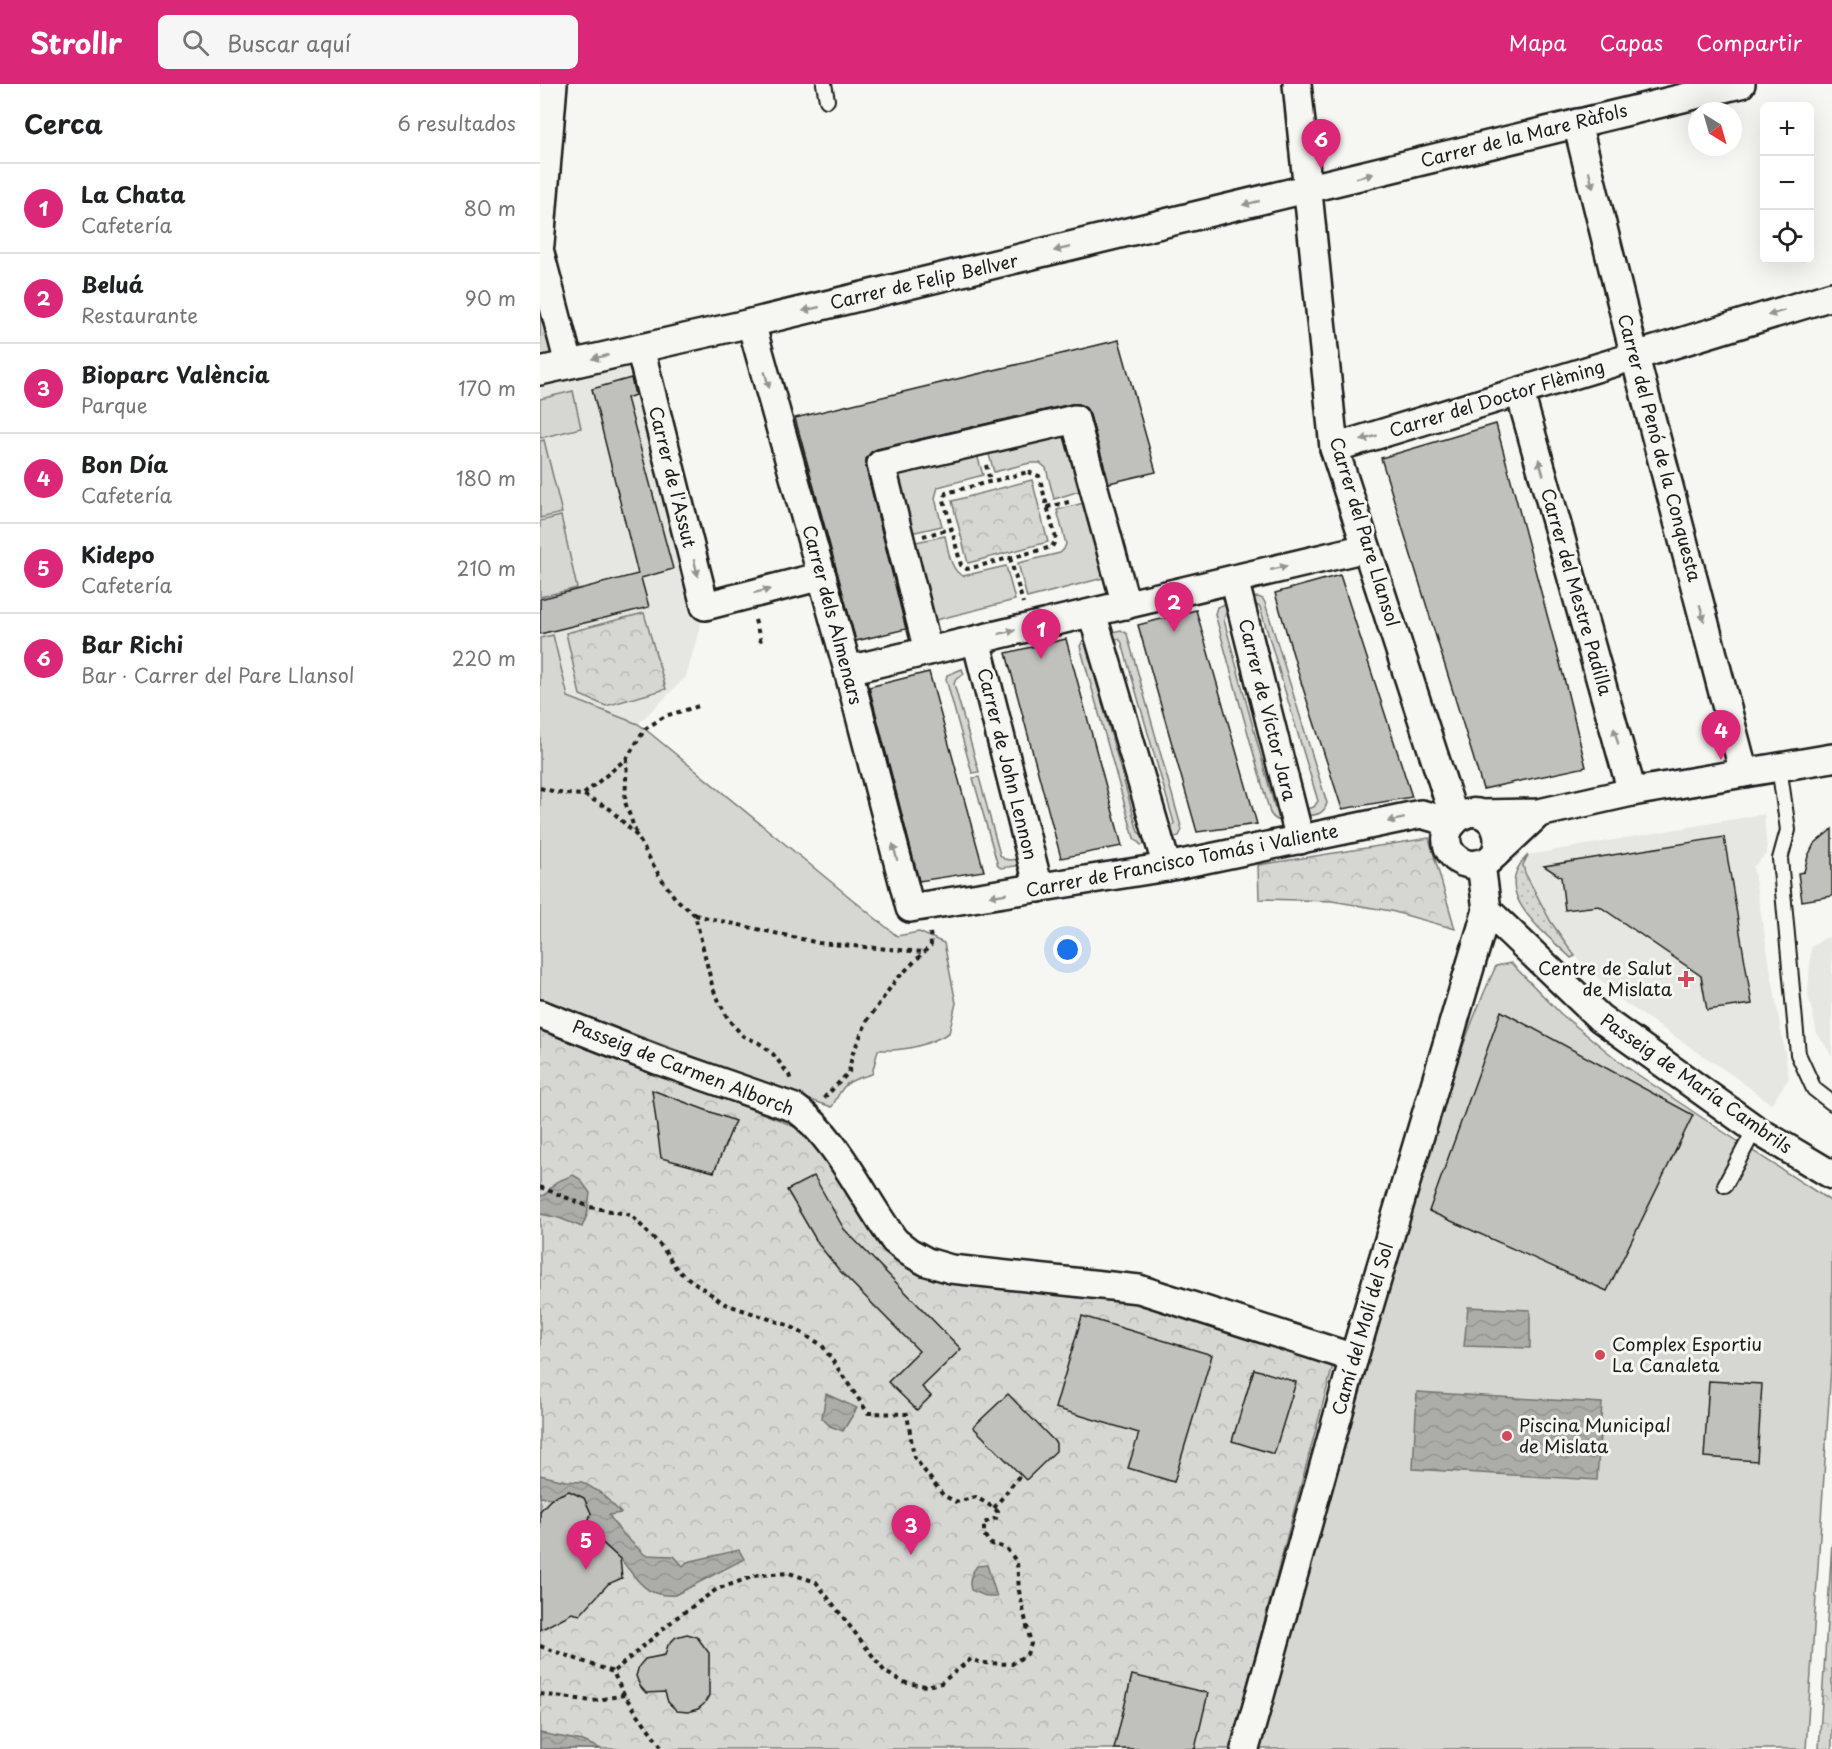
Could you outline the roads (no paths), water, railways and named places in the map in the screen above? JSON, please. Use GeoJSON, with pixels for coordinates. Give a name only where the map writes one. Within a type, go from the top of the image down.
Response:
{"type":"FeatureCollection","features":[{"type":"Feature","properties":{"kind":"street"},"geometry":{"type":"LineString","coordinates":[[540,244],[554,84]]}},
{"type":"Feature","properties":{"kind":"street","name":"Carrer del Pare Llansol"},"geometry":{"type":"LineString","coordinates":[[1297,84],[1334,448],[1447,794],[1465,818]]}},
{"type":"Feature","properties":{"kind":"street","name":"Carrer de la Mare Ràfols"},"geometry":{"type":"LineString","coordinates":[[1308,190],[1741,84]]}},
{"type":"Feature","properties":{"kind":"street","name":"Carrer del Penó de la Conquesta"},"geometry":{"type":"LineString","coordinates":[[1576,123],[1744,772]]}},
{"type":"Feature","properties":{"kind":"street","name":"Carrer de Felip Bellver"},"geometry":{"type":"LineString","coordinates":[[540,371],[1308,190]]}},
{"type":"Feature","properties":{"kind":"street"},"geometry":{"type":"LineString","coordinates":[[540,253],[545,290],[569,364]]}},
{"type":"Feature","properties":{"kind":"street","name":"Carrer del Doctor Flèming"},"geometry":{"type":"LineString","coordinates":[[1334,448],[1832,296]]}},
{"type":"Feature","properties":{"kind":"street","name":"Carrer dels Almenars"},"geometry":{"type":"LineString","coordinates":[[751,323],[848,670],[919,907]]}},
{"type":"Feature","properties":{"kind":"street","name":"Carrer de l'Assut"},"geometry":{"type":"LineString","coordinates":[[640,348],[705,606],[822,576]]}},
{"type":"Feature","properties":{"kind":"street","name":"Carrer del Mestre Padilla"},"geometry":{"type":"LineString","coordinates":[[1520,393],[1632,792]]}},
{"type":"Feature","properties":{"kind":"street"},"geometry":{"type":"LineString","coordinates":[[928,651],[880,464],[1075,419],[1126,605]]}},
{"type":"Feature","properties":{"kind":"street"},"geometry":{"type":"LineString","coordinates":[[848,670],[1366,548]]}},
{"type":"Feature","properties":{"kind":"street","name":"Carrer de Víctor Jara"},"geometry":{"type":"LineString","coordinates":[[1234,579],[1300,840]]}},
{"type":"Feature","properties":{"kind":"street"},"geometry":{"type":"LineString","coordinates":[[1092,612],[1167,867]]}},
{"type":"Feature","properties":{"kind":"street","name":"Carrer de John Lennon"},"geometry":{"type":"LineString","coordinates":[[976,640],[1039,888]]}},
{"type":"Feature","properties":{"kind":"street","name":"Carrer de Francisco Tomás i Valiente"},"geometry":{"type":"LineString","coordinates":[[919,907],[1167,867],[1421,814],[1465,818],[1539,813],[1632,792],[1832,758]]}},
{"type":"Feature","properties":{"kind":"street"},"geometry":{"type":"LineString","coordinates":[[1487,910],[1488,858],[1499,844],[1496,826],[1490,819],[1465,818],[1447,836],[1447,845],[1451,853],[1463,864],[1488,858],[1539,813]]}},
{"type":"Feature","properties":{"kind":"street","name":"Passeig de María Cambrils"},"geometry":{"type":"LineString","coordinates":[[1487,910],[1600,1018],[1755,1129],[1832,1175]]}},
{"type":"Feature","properties":{"kind":"street","name":"Camí del Molí del Sol"},"geometry":{"type":"LineString","coordinates":[[1245,1749],[1354,1358],[1487,910]]}},
{"type":"Feature","properties":{"kind":"street","name":"Passeig de Carmen Alborch"},"geometry":{"type":"LineString","coordinates":[[540,1014],[802,1113],[824,1133],[895,1241],[927,1262],[978,1273],[1139,1289],[1354,1358]]}},
{"type":"Feature","properties":{"kind":"lane"},"geometry":{"type":"LineString","coordinates":[[824,84],[827,100]]}},
{"type":"Feature","properties":{"kind":"lane"},"geometry":{"type":"LineString","coordinates":[[1779,766],[1788,830],[1780,860],[1798,1054],[1814,1089],[1832,1103]]}},
{"type":"Feature","properties":{"kind":"lane"},"geometry":{"type":"LineString","coordinates":[[1725,1185],[1755,1129]]}},
{"type":"Feature","properties":{"kind":"water"},"geometry":{"type":"Polygon","coordinates":[[[573,1175],[580,1179],[590,1193],[587,1215],[582,1227],[540,1214],[540,1196],[545,1195],[556,1182],[573,1175]]]}},
{"type":"Feature","properties":{"kind":"water"},"geometry":{"type":"Polygon","coordinates":[[[1468,1307],[1530,1310],[1530,1348],[1464,1346],[1468,1307]]]}},
{"type":"Feature","properties":{"kind":"water","name":"Piscina Municipal de Mislata"},"geometry":{"type":"Polygon","coordinates":[[[1417,1392],[1602,1403],[1597,1480],[1413,1469],[1417,1392]]]}},
{"type":"Feature","properties":{"kind":"water"},"geometry":{"type":"Polygon","coordinates":[[[826,1394],[857,1408],[843,1431],[830,1426],[822,1418],[826,1394]]]}},
{"type":"Feature","properties":{"kind":"water"},"geometry":{"type":"Polygon","coordinates":[[[540,1475],[565,1481],[582,1482],[601,1493],[621,1513],[609,1515],[620,1531],[645,1555],[674,1556],[683,1566],[687,1562],[739,1550],[744,1559],[675,1595],[655,1593],[641,1584],[618,1557],[586,1528],[591,1513],[584,1498],[569,1491],[552,1498],[540,1497],[540,1475]]]}},
{"type":"Feature","properties":{"kind":"water"},"geometry":{"type":"Polygon","coordinates":[[[987,1565],[997,1597],[988,1597],[971,1590],[970,1580],[973,1571],[977,1566],[987,1565]]]}},
{"type":"Feature","properties":{"kind":"water"},"geometry":{"type":"Polygon","coordinates":[[[540,1733],[583,1741],[601,1749],[540,1749],[540,1733]]]}},
{"type":"Feature","properties":{"kind":"place","name":"Bar Richi"},"geometry":{"type":"Point","coordinates":[1321,169]}},
{"type":"Feature","properties":{"kind":"place","name":"Beluá"},"geometry":{"type":"Point","coordinates":[1174,632]}},
{"type":"Feature","properties":{"kind":"place","name":"La Chata"},"geometry":{"type":"Point","coordinates":[1041,659]}},
{"type":"Feature","properties":{"kind":"place","name":"Bon Día"},"geometry":{"type":"Point","coordinates":[1721,760]}},
{"type":"Feature","properties":{"kind":"place","name":"Centre de Salut de Mislata"},"geometry":{"type":"Point","coordinates":[1686,979]}},
{"type":"Feature","properties":{"kind":"place","name":"Complex Esportiu La Canaleta"},"geometry":{"type":"Point","coordinates":[1600,1355]}},
{"type":"Feature","properties":{"kind":"place","name":"Piscina Municipal de Mislata"},"geometry":{"type":"Point","coordinates":[1507,1436]}},
{"type":"Feature","properties":{"kind":"place","name":"Bioparc València"},"geometry":{"type":"Point","coordinates":[911,1555]}},
{"type":"Feature","properties":{"kind":"place","name":"Kidepo"},"geometry":{"type":"Point","coordinates":[586,1570]}}]}
